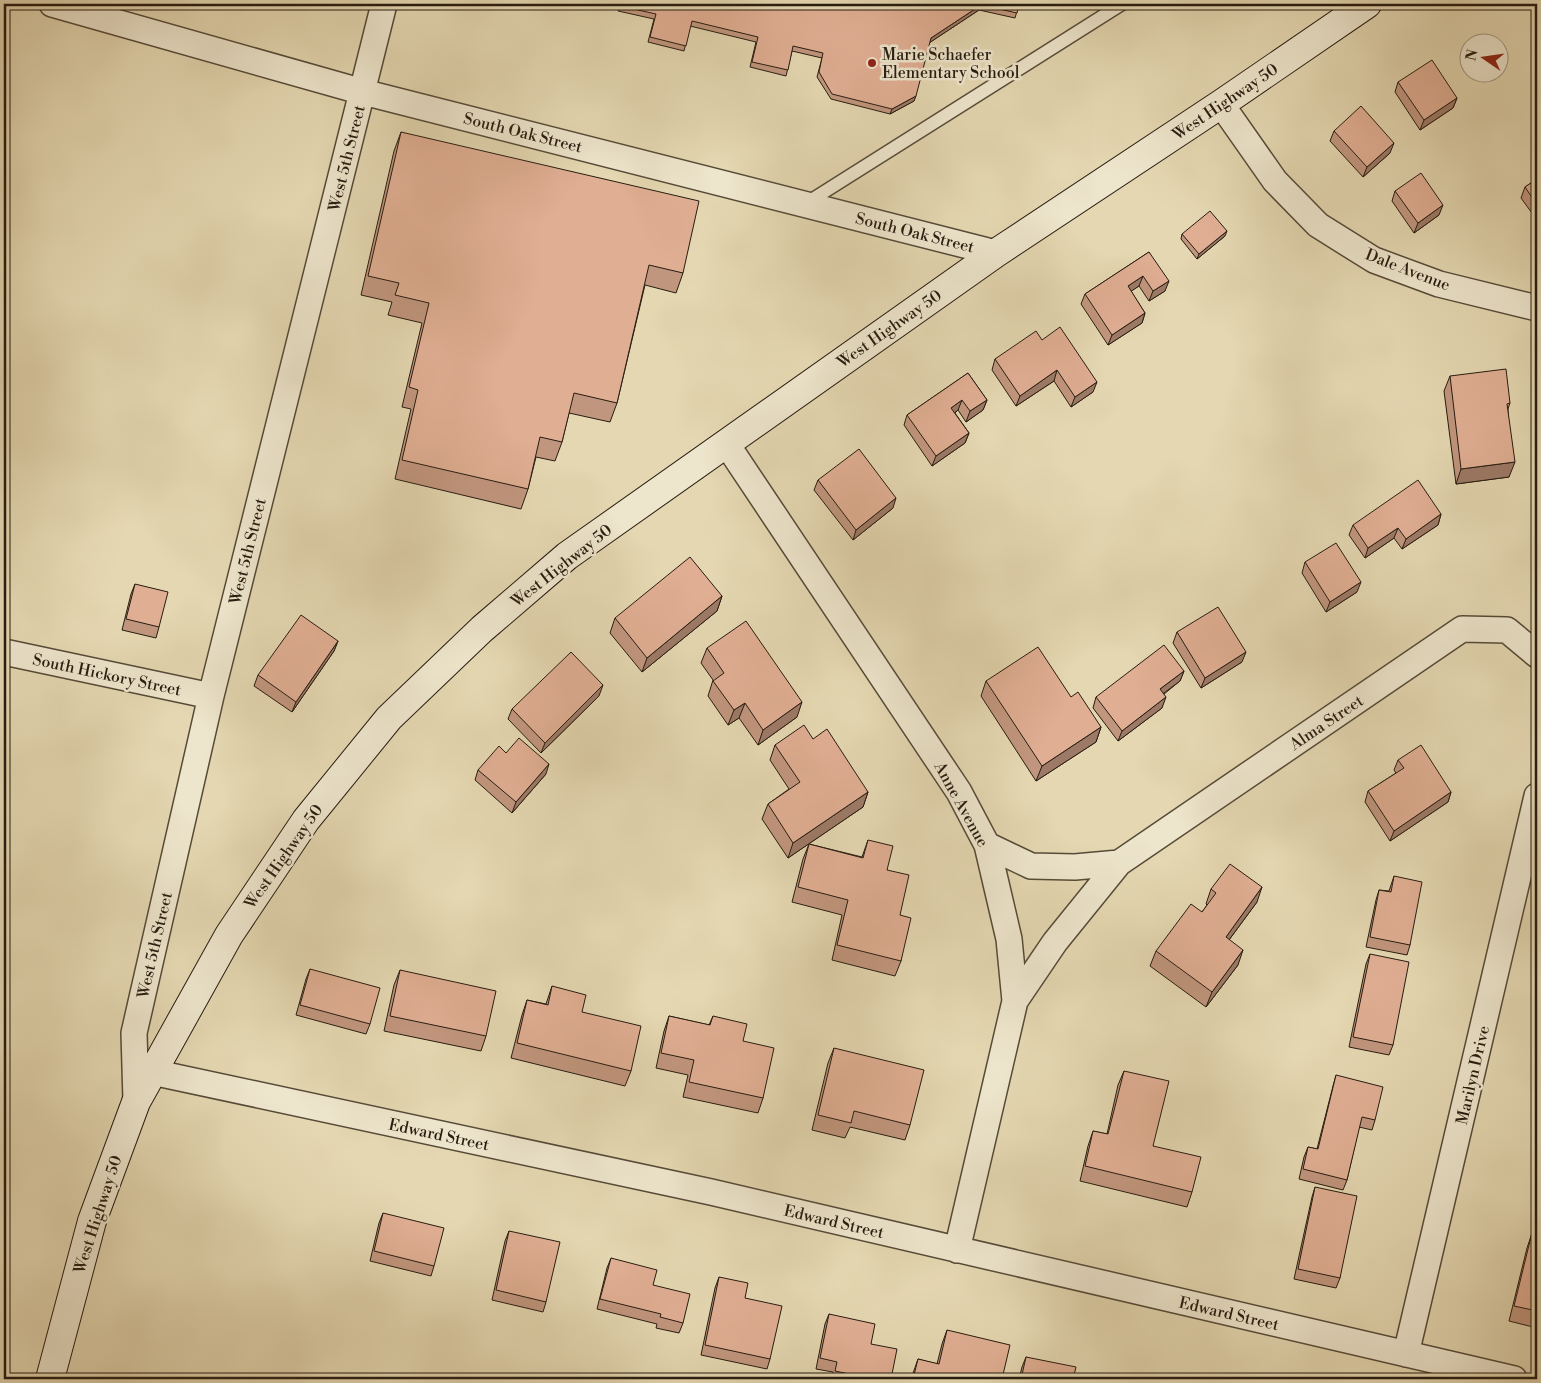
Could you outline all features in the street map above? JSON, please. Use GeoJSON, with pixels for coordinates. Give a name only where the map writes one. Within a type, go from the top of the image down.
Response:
{"type":"FeatureCollection","features":[{"type":"Feature","properties":{"kind":"main road","name":"West Highway 50"},"geometry":{"type":"LineString","coordinates":[[50,1379],[92,1220],[136,1102],[229,935],[306,820],[389,718],[482,629],[567,556],[996,253],[1221,104],[1367,4]]}},
{"type":"Feature","properties":{"kind":"street","name":"South Oak Street"},"geometry":{"type":"LineString","coordinates":[[52,4],[363,92],[996,253]]}},
{"type":"Feature","properties":{"kind":"street","name":"West 5th Street"},"geometry":{"type":"LineString","coordinates":[[136,1102],[134,1033],[211,696],[384,4]]}},
{"type":"Feature","properties":{"kind":"street","name":"Dale Avenue"},"geometry":{"type":"LineString","coordinates":[[1221,104],[1275,182],[1318,225],[1374,260],[1439,284],[1537,308]]}},
{"type":"Feature","properties":{"kind":"street","name":"Anne Avenue"},"geometry":{"type":"LineString","coordinates":[[726,443],[959,792],[987,845],[1009,938],[1015,1000],[957,1250]]}},
{"type":"Feature","properties":{"kind":"street","name":"Alma Street"},"geometry":{"type":"LineString","coordinates":[[1015,1000],[1055,942],[1119,863],[1462,630],[1507,630],[1537,655]]}},
{"type":"Feature","properties":{"kind":"street","name":"South Hickory Street"},"geometry":{"type":"LineString","coordinates":[[4,652],[211,696]]}},
{"type":"Feature","properties":{"kind":"street","name":"Marilyn Drive"},"geometry":{"type":"LineString","coordinates":[[1406,1354],[1537,796]]}},
{"type":"Feature","properties":{"kind":"street","name":"Alma Street"},"geometry":{"type":"LineString","coordinates":[[987,845],[1031,866],[1075,867],[1119,863]]}},
{"type":"Feature","properties":{"kind":"street","name":"Edward Street"},"geometry":{"type":"LineString","coordinates":[[152,1072],[711,1192],[1514,1379]]}},
{"type":"Feature","properties":{"kind":"lane"},"geometry":{"type":"LineString","coordinates":[[805,204],[1122,4]]}},
{"type":"Feature","properties":{"kind":"building","name":"Marie Schaefer Elementary School"},"geometry":{"type":"Polygon","coordinates":[[[621,4],[1019,4],[1017,13],[981,5],[931,38],[916,96],[892,109],[832,94],[819,72],[823,53],[793,46],[788,70],[752,62],[758,37],[692,21],[686,46],[650,37],[656,14],[620,6],[621,4]]]}},
{"type":"Feature","properties":{"kind":"building"},"geometry":{"type":"Polygon","coordinates":[[[1432,60],[1457,98],[1424,120],[1398,82],[1432,60]]]}},
{"type":"Feature","properties":{"kind":"building"},"geometry":{"type":"Polygon","coordinates":[[[1361,106],[1394,143],[1367,167],[1334,131],[1361,106]]]}},
{"type":"Feature","properties":{"kind":"building"},"geometry":{"type":"Polygon","coordinates":[[[401,132],[699,201],[683,273],[649,265],[617,403],[574,393],[562,442],[540,437],[528,489],[402,460],[418,390],[409,387],[429,303],[395,295],[399,283],[368,276],[401,132]]]}},
{"type":"Feature","properties":{"kind":"building"},"geometry":{"type":"Polygon","coordinates":[[[1421,173],[1443,205],[1418,223],[1395,191],[1421,173]]]}},
{"type":"Feature","properties":{"kind":"building"},"geometry":{"type":"Polygon","coordinates":[[[1537,179],[1537,205],[1525,187],[1537,179]]]}},
{"type":"Feature","properties":{"kind":"building"},"geometry":{"type":"Polygon","coordinates":[[[1210,211],[1227,231],[1199,254],[1182,234],[1210,211]]]}},
{"type":"Feature","properties":{"kind":"building"},"geometry":{"type":"Polygon","coordinates":[[[1149,252],[1169,281],[1153,291],[1143,276],[1128,286],[1145,313],[1112,335],[1085,294],[1149,252]]]}},
{"type":"Feature","properties":{"kind":"building"},"geometry":{"type":"Polygon","coordinates":[[[1060,327],[1097,382],[1075,397],[1057,370],[1020,396],[995,359],[1036,331],[1042,340],[1060,327]]]}},
{"type":"Feature","properties":{"kind":"building"},"geometry":{"type":"Polygon","coordinates":[[[1506,369],[1510,403],[1507,404],[1515,462],[1461,469],[1450,376],[1506,369]]]}},
{"type":"Feature","properties":{"kind":"building"},"geometry":{"type":"Polygon","coordinates":[[[968,373],[987,400],[970,411],[962,400],[951,408],[969,433],[936,456],[907,415],[968,373]]]}},
{"type":"Feature","properties":{"kind":"building"},"geometry":{"type":"Polygon","coordinates":[[[859,449],[896,498],[856,530],[818,480],[859,449]]]}},
{"type":"Feature","properties":{"kind":"building"},"geometry":{"type":"Polygon","coordinates":[[[1418,480],[1441,514],[1406,539],[1398,528],[1368,548],[1353,525],[1418,480]]]}},
{"type":"Feature","properties":{"kind":"building"},"geometry":{"type":"Polygon","coordinates":[[[1336,543],[1361,582],[1330,602],[1305,562],[1336,543]]]}},
{"type":"Feature","properties":{"kind":"building"},"geometry":{"type":"Polygon","coordinates":[[[690,557],[722,596],[647,658],[615,618],[690,557]]]}},
{"type":"Feature","properties":{"kind":"building"},"geometry":{"type":"Polygon","coordinates":[[[135,584],[168,592],[159,627],[126,619],[135,584]]]}},
{"type":"Feature","properties":{"kind":"building"},"geometry":{"type":"Polygon","coordinates":[[[1218,607],[1246,652],[1205,678],[1177,632],[1218,607]]]}},
{"type":"Feature","properties":{"kind":"building"},"geometry":{"type":"Polygon","coordinates":[[[301,615],[338,641],[296,702],[258,675],[301,615]]]}},
{"type":"Feature","properties":{"kind":"building"},"geometry":{"type":"Polygon","coordinates":[[[746,621],[802,702],[763,730],[745,703],[734,710],[713,681],[724,673],[707,648],[746,621]]]}},
{"type":"Feature","properties":{"kind":"building"},"geometry":{"type":"Polygon","coordinates":[[[1164,645],[1184,671],[1160,689],[1166,697],[1122,731],[1096,697],[1164,645]]]}},
{"type":"Feature","properties":{"kind":"building"},"geometry":{"type":"Polygon","coordinates":[[[1038,647],[1071,697],[1078,692],[1101,727],[1042,766],[986,681],[1038,647]]]}},
{"type":"Feature","properties":{"kind":"building"},"geometry":{"type":"Polygon","coordinates":[[[571,652],[603,685],[545,743],[512,709],[571,652]]]}},
{"type":"Feature","properties":{"kind":"building"},"geometry":{"type":"Polygon","coordinates":[[[804,725],[813,739],[827,729],[868,792],[793,843],[768,804],[800,782],[775,745],[804,725]]]}},
{"type":"Feature","properties":{"kind":"building"},"geometry":{"type":"Polygon","coordinates":[[[519,738],[549,764],[516,802],[478,770],[499,746],[506,753],[519,738]]]}},
{"type":"Feature","properties":{"kind":"building"},"geometry":{"type":"Polygon","coordinates":[[[1421,745],[1451,792],[1394,831],[1368,791],[1404,768],[1398,760],[1421,745]]]}},
{"type":"Feature","properties":{"kind":"building"},"geometry":{"type":"Polygon","coordinates":[[[868,840],[893,846],[887,870],[909,875],[900,915],[911,918],[901,961],[837,945],[848,900],[798,887],[809,844],[863,858],[868,840]]]}},
{"type":"Feature","properties":{"kind":"building"},"geometry":{"type":"Polygon","coordinates":[[[1230,864],[1262,887],[1226,937],[1243,950],[1212,992],[1156,951],[1191,904],[1202,912],[1216,893],[1211,889],[1230,864]]]}},
{"type":"Feature","properties":{"kind":"building"},"geometry":{"type":"Polygon","coordinates":[[[1394,876],[1422,882],[1410,945],[1370,937],[1379,890],[1391,892],[1394,876]]]}},
{"type":"Feature","properties":{"kind":"building"},"geometry":{"type":"Polygon","coordinates":[[[1370,954],[1409,962],[1393,1045],[1353,1037],[1370,954]]]}},
{"type":"Feature","properties":{"kind":"building"},"geometry":{"type":"Polygon","coordinates":[[[310,969],[380,988],[370,1024],[300,1005],[310,969]]]}},
{"type":"Feature","properties":{"kind":"building"},"geometry":{"type":"Polygon","coordinates":[[[400,970],[496,991],[486,1036],[390,1016],[400,970]]]}},
{"type":"Feature","properties":{"kind":"building"},"geometry":{"type":"Polygon","coordinates":[[[552,986],[586,995],[582,1012],[641,1026],[631,1071],[517,1043],[527,1000],[548,1005],[552,986]]]}},
{"type":"Feature","properties":{"kind":"building"},"geometry":{"type":"Polygon","coordinates":[[[669,1016],[710,1025],[713,1016],[747,1024],[743,1041],[774,1048],[763,1098],[689,1082],[694,1060],[661,1053],[669,1016]]]}},
{"type":"Feature","properties":{"kind":"building"},"geometry":{"type":"Polygon","coordinates":[[[834,1048],[924,1070],[910,1125],[854,1111],[851,1123],[818,1115],[834,1048]]]}},
{"type":"Feature","properties":{"kind":"building"},"geometry":{"type":"Polygon","coordinates":[[[1124,1071],[1169,1081],[1153,1146],[1201,1157],[1192,1192],[1085,1166],[1093,1131],[1108,1134],[1124,1071]]]}},
{"type":"Feature","properties":{"kind":"building"},"geometry":{"type":"Polygon","coordinates":[[[1336,1075],[1383,1087],[1375,1120],[1362,1117],[1347,1180],[1303,1169],[1308,1147],[1318,1149],[1336,1075]]]}},
{"type":"Feature","properties":{"kind":"building"},"geometry":{"type":"Polygon","coordinates":[[[1315,1187],[1357,1196],[1340,1278],[1298,1269],[1315,1187]]]}},
{"type":"Feature","properties":{"kind":"building"},"geometry":{"type":"Polygon","coordinates":[[[383,1213],[444,1228],[434,1266],[374,1251],[383,1213]]]}},
{"type":"Feature","properties":{"kind":"building"},"geometry":{"type":"Polygon","coordinates":[[[509,1231],[560,1242],[546,1302],[496,1290],[509,1231]]]}},
{"type":"Feature","properties":{"kind":"building"},"geometry":{"type":"Polygon","coordinates":[[[1532,1233],[1537,1234],[1537,1311],[1514,1306],[1532,1233]]]}},
{"type":"Feature","properties":{"kind":"building"},"geometry":{"type":"Polygon","coordinates":[[[611,1258],[657,1270],[653,1285],[690,1294],[683,1323],[660,1317],[661,1314],[600,1299],[611,1258]]]}},
{"type":"Feature","properties":{"kind":"building"},"geometry":{"type":"Polygon","coordinates":[[[719,1277],[748,1283],[745,1298],[782,1306],[770,1359],[705,1345],[719,1277]]]}},
{"type":"Feature","properties":{"kind":"building"},"geometry":{"type":"Polygon","coordinates":[[[829,1314],[875,1324],[871,1344],[897,1349],[891,1379],[873,1379],[835,1371],[837,1362],[820,1358],[829,1314]]]}},
{"type":"Feature","properties":{"kind":"building"},"geometry":{"type":"Polygon","coordinates":[[[947,1330],[1010,1345],[1002,1379],[913,1379],[918,1359],[939,1364],[947,1330]]]}},
{"type":"Feature","properties":{"kind":"building"},"geometry":{"type":"Polygon","coordinates":[[[1026,1357],[1076,1367],[1073,1379],[1021,1379],[1026,1357]]]}},
{"type":"Feature","properties":{"kind":"place","name":"Marie Schaefer Elementary School"},"geometry":{"type":"Point","coordinates":[872,63]}}]}
